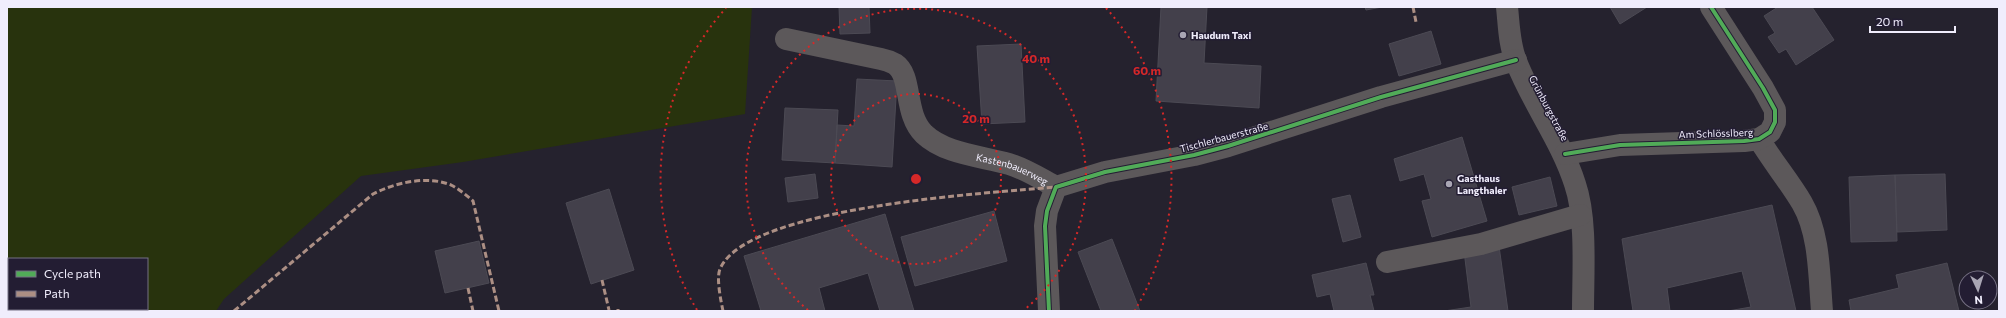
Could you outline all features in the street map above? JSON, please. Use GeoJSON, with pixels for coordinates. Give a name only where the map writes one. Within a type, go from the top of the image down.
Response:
{"type":"FeatureCollection","features":[{"type":"Feature","properties":{"kind":"street","name":"Grünburgstraße"},"geometry":{"type":"LineString","coordinates":[[1507,7],[1510,40],[1516,60],[1533,97],[1564,154],[1576,185],[1580,215],[1583,311]]}},
{"type":"Feature","properties":{"kind":"street","name":"Am Schlösslberg"},"geometry":{"type":"LineString","coordinates":[[1564,154],[1620,145],[1744,141],[1759,139],[1770,132],[1775,122],[1775,110],[1763,88],[1711,7]]}},
{"type":"Feature","properties":{"kind":"street","name":"Kastenbauerweg"},"geometry":{"type":"LineString","coordinates":[[786,39],[881,59],[896,65],[905,79],[909,107],[914,123],[936,144],[966,154],[1010,165],[1028,172],[1056,187]]}},
{"type":"Feature","properties":{"kind":"street","name":"Tischlerbauerstraße"},"geometry":{"type":"LineString","coordinates":[[1056,187],[1105,172],[1194,155],[1228,146],[1380,97],[1516,60]]}},
{"type":"Feature","properties":{"kind":"street"},"geometry":{"type":"LineString","coordinates":[[1759,139],[1802,204],[1810,224],[1817,250],[1822,311]]}},
{"type":"Feature","properties":{"kind":"street"},"geometry":{"type":"LineString","coordinates":[[1049,311],[1045,226],[1047,212],[1056,187]]}},
{"type":"Feature","properties":{"kind":"street"},"geometry":{"type":"LineString","coordinates":[[1387,262],[1481,244],[1580,215]]}},
{"type":"Feature","properties":{"kind":"green space"},"geometry":{"type":"Polygon","coordinates":[[[7,7],[752,7],[745,114],[463,162],[361,176],[224,299],[216,311],[49,311],[48,310],[148,310],[148,258],[8,258],[8,261],[7,7]]]}},
{"type":"Feature","properties":{"kind":"building"},"geometry":{"type":"Polygon","coordinates":[[[839,7],[869,7],[870,33],[840,34],[839,7]]]}},
{"type":"Feature","properties":{"kind":"building","name":"Haudum Taxi"},"geometry":{"type":"Polygon","coordinates":[[[1161,7],[1207,7],[1204,63],[1261,66],[1259,108],[1156,101],[1161,7]]]}},
{"type":"Feature","properties":{"kind":"building"},"geometry":{"type":"Polygon","coordinates":[[[1365,7],[1382,7],[1366,10],[1365,7]]]}},
{"type":"Feature","properties":{"kind":"building"},"geometry":{"type":"Polygon","coordinates":[[[1610,7],[1647,7],[1620,24],[1610,7]]]}},
{"type":"Feature","properties":{"kind":"building"},"geometry":{"type":"Polygon","coordinates":[[[1778,7],[1812,7],[1834,40],[1796,65],[1786,49],[1779,53],[1768,37],[1775,33],[1764,16],[1778,7]]]}},
{"type":"Feature","properties":{"kind":"building"},"geometry":{"type":"Polygon","coordinates":[[[1431,31],[1441,64],[1399,76],[1389,44],[1431,31]]]}},
{"type":"Feature","properties":{"kind":"building"},"geometry":{"type":"Polygon","coordinates":[[[1021,44],[1025,122],[982,124],[977,46],[1021,44]]]}},
{"type":"Feature","properties":{"kind":"building"},"geometry":{"type":"Polygon","coordinates":[[[857,79],[897,81],[892,167],[835,163],[837,125],[854,126],[857,79]]]}},
{"type":"Feature","properties":{"kind":"building"},"geometry":{"type":"Polygon","coordinates":[[[785,108],[838,110],[835,163],[782,160],[785,108]]]}},
{"type":"Feature","properties":{"kind":"building"},"geometry":{"type":"Polygon","coordinates":[[[1462,137],[1487,221],[1432,237],[1422,201],[1431,199],[1424,174],[1400,181],[1394,159],[1462,137]]]}},
{"type":"Feature","properties":{"kind":"building"},"geometry":{"type":"Polygon","coordinates":[[[815,174],[818,198],[788,202],[785,178],[815,174]]]}},
{"type":"Feature","properties":{"kind":"building"},"geometry":{"type":"Polygon","coordinates":[[[1945,174],[1947,230],[1897,232],[1895,175],[1945,174]]]}},
{"type":"Feature","properties":{"kind":"building"},"geometry":{"type":"Polygon","coordinates":[[[1895,175],[1897,241],[1851,242],[1849,177],[1895,175]]]}},
{"type":"Feature","properties":{"kind":"building"},"geometry":{"type":"Polygon","coordinates":[[[1550,177],[1557,206],[1519,215],[1512,187],[1550,177]]]}},
{"type":"Feature","properties":{"kind":"building"},"geometry":{"type":"Polygon","coordinates":[[[609,189],[634,270],[591,284],[566,203],[609,189]]]}},
{"type":"Feature","properties":{"kind":"building"},"geometry":{"type":"Polygon","coordinates":[[[1350,195],[1361,237],[1343,242],[1332,199],[1350,195]]]}},
{"type":"Feature","properties":{"kind":"building"},"geometry":{"type":"Polygon","coordinates":[[[1772,205],[1796,311],[1728,311],[1751,307],[1742,271],[1667,288],[1670,311],[1633,311],[1622,239],[1772,205]]]}},
{"type":"Feature","properties":{"kind":"building"},"geometry":{"type":"Polygon","coordinates":[[[994,211],[1007,261],[915,286],[901,237],[994,211]]]}},
{"type":"Feature","properties":{"kind":"building"},"geometry":{"type":"Polygon","coordinates":[[[885,214],[914,311],[880,311],[868,273],[819,288],[825,311],[761,311],[744,256],[885,214]]]}},
{"type":"Feature","properties":{"kind":"building"},"geometry":{"type":"Polygon","coordinates":[[[1112,239],[1140,311],[1101,311],[1078,252],[1112,239]]]}},
{"type":"Feature","properties":{"kind":"building"},"geometry":{"type":"Polygon","coordinates":[[[479,241],[489,283],[445,293],[435,251],[479,241]]]}},
{"type":"Feature","properties":{"kind":"building"},"geometry":{"type":"Polygon","coordinates":[[[1499,246],[1508,311],[1444,311],[1471,307],[1464,251],[1499,246]]]}},
{"type":"Feature","properties":{"kind":"building"},"geometry":{"type":"Polygon","coordinates":[[[1366,263],[1374,295],[1370,295],[1374,311],[1334,311],[1330,294],[1317,297],[1312,275],[1366,263]]]}},
{"type":"Feature","properties":{"kind":"building"},"geometry":{"type":"Polygon","coordinates":[[[1947,263],[1959,311],[1851,311],[1849,300],[1899,288],[1896,275],[1947,263]]]}},
{"type":"Feature","properties":{"kind":"marked path"},"geometry":{"type":"LineString","coordinates":[[1413,7],[1416,22]]}},
{"type":"Feature","properties":{"kind":"marked path"},"geometry":{"type":"LineString","coordinates":[[234,311],[373,194],[401,184],[421,181],[442,182],[451,185],[460,190],[473,201],[499,311]]}},
{"type":"Feature","properties":{"kind":"marked path"},"geometry":{"type":"LineString","coordinates":[[723,311],[719,284],[720,269],[740,248],[775,230],[821,217],[874,207],[980,193],[1056,187]]}},
{"type":"Feature","properties":{"kind":"marked path"},"geometry":{"type":"LineString","coordinates":[[602,280],[609,310]]}},
{"type":"Feature","properties":{"kind":"marked path"},"geometry":{"type":"LineString","coordinates":[[468,288],[473,311]]}},
{"type":"Feature","properties":{"kind":"cycle path"},"geometry":{"type":"LineString","coordinates":[[1565,154],[1620,145],[1744,141],[1759,139],[1770,132],[1775,122],[1775,110],[1763,88],[1711,7]]}},
{"type":"Feature","properties":{"kind":"cycle path"},"geometry":{"type":"LineString","coordinates":[[1049,311],[1045,226],[1047,211],[1056,187],[1105,172],[1194,155],[1228,146],[1381,97],[1516,60]]}},
{"type":"Feature","properties":{"kind":"place","name":"Haudum Taxi"},"geometry":{"type":"Point","coordinates":[1183,35]}},
{"type":"Feature","properties":{"kind":"place","name":"Gasthaus Langthaler"},"geometry":{"type":"Point","coordinates":[1449,184]}}]}
